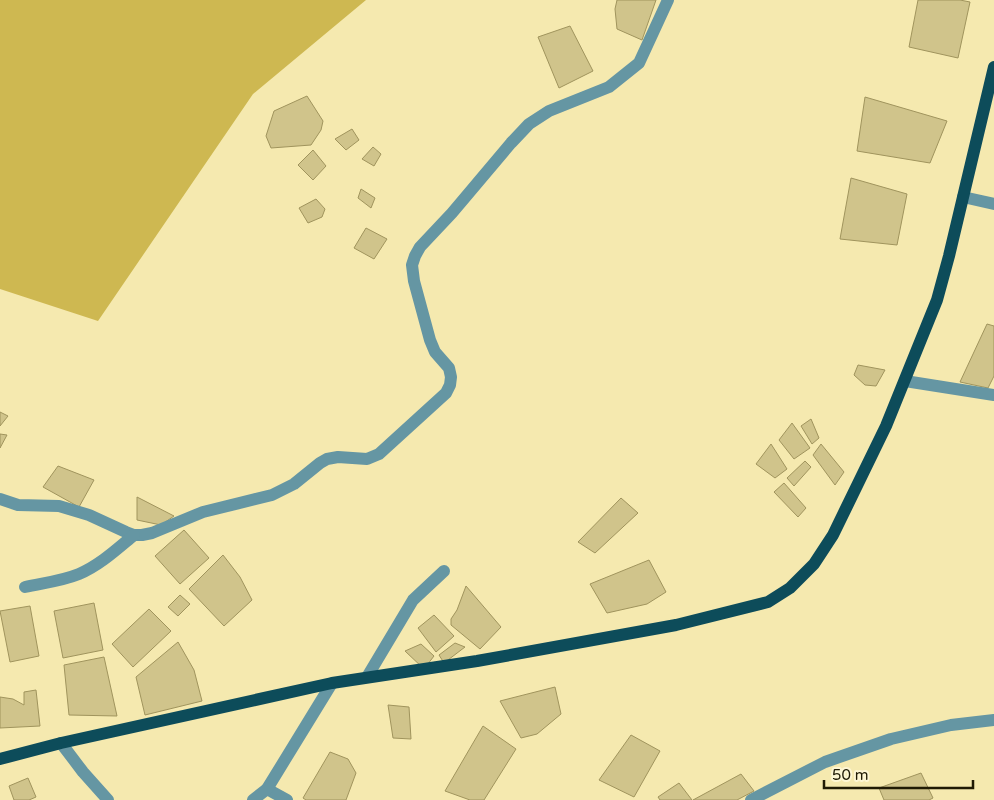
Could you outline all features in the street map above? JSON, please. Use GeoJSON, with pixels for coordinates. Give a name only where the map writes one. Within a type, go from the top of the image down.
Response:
{"type":"FeatureCollection","features":[{"type":"Feature","properties":{"kind":"main road"},"geometry":{"type":"LineString","coordinates":[[0,759],[62,743],[332,683],[477,662],[676,625],[768,602],[790,588],[814,564],[833,535],[886,426],[906,380],[937,300],[994,67]]}},
{"type":"Feature","properties":{"kind":"street"},"geometry":{"type":"LineString","coordinates":[[0,499],[18,505],[59,506],[89,515],[134,535],[152,533],[203,512],[272,495],[294,484],[327,459],[338,457],[360,459],[379,454],[446,393],[450,385],[449,368],[435,352],[430,340],[414,281],[412,264],[420,247],[462,203],[529,124],[549,112],[609,87],[639,62],[668,0]]}},
{"type":"Feature","properties":{"kind":"street"},"geometry":{"type":"LineString","coordinates":[[963,197],[994,204]]}},
{"type":"Feature","properties":{"kind":"street"},"geometry":{"type":"LineString","coordinates":[[906,380],[994,395]]}},
{"type":"Feature","properties":{"kind":"street"},"geometry":{"type":"LineString","coordinates":[[25,587],[79,574],[101,561],[134,535]]}},
{"type":"Feature","properties":{"kind":"street"},"geometry":{"type":"LineString","coordinates":[[367,677],[413,600],[444,571]]}},
{"type":"Feature","properties":{"kind":"street"},"geometry":{"type":"LineString","coordinates":[[253,800],[267,789],[332,683]]}},
{"type":"Feature","properties":{"kind":"street"},"geometry":{"type":"LineString","coordinates":[[751,800],[825,762],[891,739],[951,725],[994,720]]}},
{"type":"Feature","properties":{"kind":"street"},"geometry":{"type":"LineString","coordinates":[[62,743],[83,772],[108,800]]}},
{"type":"Feature","properties":{"kind":"street"},"geometry":{"type":"LineString","coordinates":[[267,789],[287,800]]}},
{"type":"Feature","properties":{"kind":"shaded area"},"geometry":{"type":"Polygon","coordinates":[[[0,0],[366,0],[253,94],[98,321],[0,289],[0,0]]]}},
{"type":"Feature","properties":{"kind":"building"},"geometry":{"type":"Polygon","coordinates":[[[617,0],[656,0],[642,40],[617,29],[615,9],[617,0]]]}},
{"type":"Feature","properties":{"kind":"building"},"geometry":{"type":"Polygon","coordinates":[[[918,0],[960,0],[970,2],[958,58],[909,47],[918,0]]]}},
{"type":"Feature","properties":{"kind":"building"},"geometry":{"type":"Polygon","coordinates":[[[570,26],[593,71],[559,88],[538,37],[570,26]]]}},
{"type":"Feature","properties":{"kind":"building"},"geometry":{"type":"Polygon","coordinates":[[[307,96],[323,121],[321,130],[311,145],[271,148],[266,136],[274,111],[307,96]]]}},
{"type":"Feature","properties":{"kind":"building"},"geometry":{"type":"Polygon","coordinates":[[[865,97],[947,121],[930,163],[857,151],[865,97]]]}},
{"type":"Feature","properties":{"kind":"building"},"geometry":{"type":"Polygon","coordinates":[[[352,129],[359,140],[346,150],[335,139],[352,129]]]}},
{"type":"Feature","properties":{"kind":"building"},"geometry":{"type":"Polygon","coordinates":[[[373,147],[381,154],[374,166],[362,159],[373,147]]]}},
{"type":"Feature","properties":{"kind":"building"},"geometry":{"type":"Polygon","coordinates":[[[313,150],[326,166],[313,180],[298,165],[313,150]]]}},
{"type":"Feature","properties":{"kind":"building"},"geometry":{"type":"Polygon","coordinates":[[[851,178],[907,194],[897,245],[840,239],[851,178]]]}},
{"type":"Feature","properties":{"kind":"building"},"geometry":{"type":"Polygon","coordinates":[[[361,189],[375,198],[371,208],[358,198],[361,189]]]}},
{"type":"Feature","properties":{"kind":"building"},"geometry":{"type":"Polygon","coordinates":[[[316,199],[325,209],[322,217],[308,223],[299,208],[316,199]]]}},
{"type":"Feature","properties":{"kind":"building"},"geometry":{"type":"Polygon","coordinates":[[[366,228],[387,239],[374,259],[354,248],[366,228]]]}},
{"type":"Feature","properties":{"kind":"building"},"geometry":{"type":"Polygon","coordinates":[[[987,324],[994,326],[994,376],[988,388],[960,382],[987,324]]]}},
{"type":"Feature","properties":{"kind":"building"},"geometry":{"type":"Polygon","coordinates":[[[858,365],[885,370],[876,386],[865,385],[854,375],[858,365]]]}},
{"type":"Feature","properties":{"kind":"building"},"geometry":{"type":"Polygon","coordinates":[[[0,412],[8,416],[0,426],[0,412]]]}},
{"type":"Feature","properties":{"kind":"building"},"geometry":{"type":"Polygon","coordinates":[[[811,419],[819,438],[812,444],[801,426],[811,419]]]}},
{"type":"Feature","properties":{"kind":"building"},"geometry":{"type":"Polygon","coordinates":[[[792,423],[810,448],[794,459],[779,440],[792,423]]]}},
{"type":"Feature","properties":{"kind":"building"},"geometry":{"type":"Polygon","coordinates":[[[0,434],[7,435],[0,448],[0,434]]]}},
{"type":"Feature","properties":{"kind":"building"},"geometry":{"type":"Polygon","coordinates":[[[771,444],[787,469],[775,478],[756,464],[771,444]]]}},
{"type":"Feature","properties":{"kind":"building"},"geometry":{"type":"Polygon","coordinates":[[[821,444],[844,472],[835,485],[813,455],[821,444]]]}},
{"type":"Feature","properties":{"kind":"building"},"geometry":{"type":"Polygon","coordinates":[[[805,461],[811,467],[794,486],[787,478],[805,461]]]}},
{"type":"Feature","properties":{"kind":"building"},"geometry":{"type":"Polygon","coordinates":[[[58,466],[94,480],[79,507],[43,487],[58,466]]]}},
{"type":"Feature","properties":{"kind":"building"},"geometry":{"type":"Polygon","coordinates":[[[784,483],[806,508],[798,517],[774,492],[784,483]]]}},
{"type":"Feature","properties":{"kind":"building"},"geometry":{"type":"Polygon","coordinates":[[[137,497],[174,516],[161,525],[137,520],[137,497]]]}},
{"type":"Feature","properties":{"kind":"building"},"geometry":{"type":"Polygon","coordinates":[[[621,498],[638,513],[595,553],[578,542],[621,498]]]}},
{"type":"Feature","properties":{"kind":"building"},"geometry":{"type":"Polygon","coordinates":[[[184,530],[209,558],[180,584],[155,556],[184,530]]]}},
{"type":"Feature","properties":{"kind":"building"},"geometry":{"type":"Polygon","coordinates":[[[223,555],[240,577],[252,600],[224,626],[189,589],[223,555]]]}},
{"type":"Feature","properties":{"kind":"building"},"geometry":{"type":"Polygon","coordinates":[[[649,560],[666,592],[647,604],[607,613],[590,584],[649,560]]]}},
{"type":"Feature","properties":{"kind":"building"},"geometry":{"type":"Polygon","coordinates":[[[466,586],[501,627],[480,649],[451,625],[451,619],[457,610],[466,586]]]}},
{"type":"Feature","properties":{"kind":"building"},"geometry":{"type":"Polygon","coordinates":[[[180,595],[190,604],[178,616],[168,607],[180,595]]]}},
{"type":"Feature","properties":{"kind":"building"},"geometry":{"type":"Polygon","coordinates":[[[94,603],[103,650],[63,658],[54,611],[94,603]]]}},
{"type":"Feature","properties":{"kind":"building"},"geometry":{"type":"Polygon","coordinates":[[[30,606],[39,656],[10,662],[0,611],[30,606]]]}},
{"type":"Feature","properties":{"kind":"building"},"geometry":{"type":"Polygon","coordinates":[[[149,609],[171,631],[133,667],[112,644],[149,609]]]}},
{"type":"Feature","properties":{"kind":"building"},"geometry":{"type":"Polygon","coordinates":[[[434,615],[454,636],[436,652],[418,628],[434,615]]]}},
{"type":"Feature","properties":{"kind":"building"},"geometry":{"type":"Polygon","coordinates":[[[178,642],[194,670],[202,701],[145,715],[136,677],[178,642]]]}},
{"type":"Feature","properties":{"kind":"building"},"geometry":{"type":"Polygon","coordinates":[[[455,643],[465,647],[444,663],[439,655],[455,643]]]}},
{"type":"Feature","properties":{"kind":"building"},"geometry":{"type":"Polygon","coordinates":[[[421,644],[434,656],[424,669],[405,651],[421,644]]]}},
{"type":"Feature","properties":{"kind":"building"},"geometry":{"type":"Polygon","coordinates":[[[104,657],[117,716],[69,715],[64,665],[104,657]]]}},
{"type":"Feature","properties":{"kind":"building"},"geometry":{"type":"Polygon","coordinates":[[[555,687],[561,714],[537,734],[521,738],[500,701],[555,687]]]}},
{"type":"Feature","properties":{"kind":"building"},"geometry":{"type":"Polygon","coordinates":[[[36,690],[40,726],[0,728],[0,697],[13,699],[24,705],[24,692],[36,690]]]}},
{"type":"Feature","properties":{"kind":"building"},"geometry":{"type":"Polygon","coordinates":[[[388,705],[409,707],[411,739],[393,738],[388,705]]]}},
{"type":"Feature","properties":{"kind":"building"},"geometry":{"type":"Polygon","coordinates":[[[483,726],[516,749],[484,800],[470,800],[445,791],[483,726]]]}},
{"type":"Feature","properties":{"kind":"building"},"geometry":{"type":"Polygon","coordinates":[[[631,735],[660,751],[634,797],[599,780],[631,735]]]}},
{"type":"Feature","properties":{"kind":"building"},"geometry":{"type":"Polygon","coordinates":[[[330,752],[348,759],[356,773],[346,800],[306,800],[303,798],[330,752]]]}},
{"type":"Feature","properties":{"kind":"building"},"geometry":{"type":"Polygon","coordinates":[[[921,773],[933,798],[929,800],[884,800],[879,788],[921,773]]]}},
{"type":"Feature","properties":{"kind":"building"},"geometry":{"type":"Polygon","coordinates":[[[741,774],[754,791],[737,800],[693,800],[741,774]]]}},
{"type":"Feature","properties":{"kind":"building"},"geometry":{"type":"Polygon","coordinates":[[[28,778],[36,797],[29,800],[14,800],[9,786],[28,778]]]}},
{"type":"Feature","properties":{"kind":"building"},"geometry":{"type":"Polygon","coordinates":[[[679,783],[692,800],[660,800],[658,797],[679,783]]]}}]}
